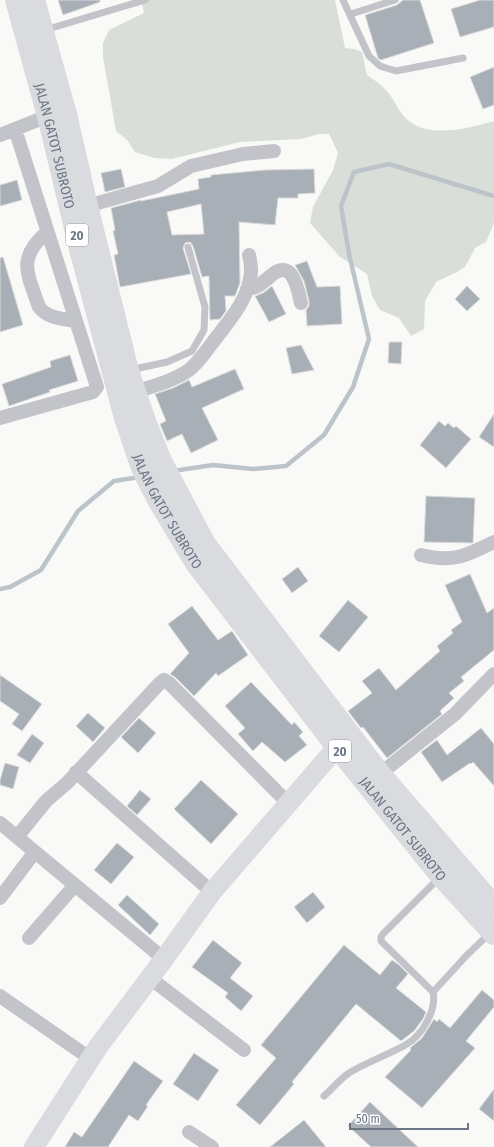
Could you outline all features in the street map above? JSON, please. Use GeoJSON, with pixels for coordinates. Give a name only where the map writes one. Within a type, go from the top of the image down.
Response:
{"type":"FeatureCollection","features":[{"type":"Feature","properties":{"kind":"highway","name":"JALAN GATOT SUBROTO"},"geometry":{"type":"LineString","coordinates":[[16,0],[57,115],[87,206],[120,372],[125,418],[200,553],[344,742],[441,876],[493,933]]}},
{"type":"Feature","properties":{"kind":"highway","name":"JALAN GATOT SUBROTO"},"geometry":{"type":"LineString","coordinates":[[34,0],[43,30],[81,253],[120,372],[135,392],[145,421],[152,465]]}},
{"type":"Feature","properties":{"kind":"highway","name":"JALAN GATOT SUBROTO"},"geometry":{"type":"LineString","coordinates":[[344,742],[380,774],[494,906]]}},
{"type":"Feature","properties":{"kind":"street"},"geometry":{"type":"LineString","coordinates":[[0,135],[57,115]]}},
{"type":"Feature","properties":{"kind":"street"},"geometry":{"type":"LineString","coordinates":[[0,418],[93,392],[96,390],[97,384],[75,322],[15,129]]}},
{"type":"Feature","properties":{"kind":"street"},"geometry":{"type":"LineString","coordinates":[[87,206],[158,186],[192,166],[243,154],[274,151]]}},
{"type":"Feature","properties":{"kind":"street"},"geometry":{"type":"LineString","coordinates":[[47,232],[32,248],[28,258],[27,270],[39,307],[43,312],[52,317],[75,322]]}},
{"type":"Feature","properties":{"kind":"street"},"geometry":{"type":"LineString","coordinates":[[135,392],[179,376],[200,360],[239,306],[247,289],[252,268],[249,255]]}},
{"type":"Feature","properties":{"kind":"street"},"geometry":{"type":"LineString","coordinates":[[247,289],[260,285],[273,274],[280,270],[284,270],[293,276],[301,303]]}},
{"type":"Feature","properties":{"kind":"street"},"geometry":{"type":"LineString","coordinates":[[421,555],[436,559],[452,559],[478,550],[494,542]]}},
{"type":"Feature","properties":{"kind":"street"},"geometry":{"type":"LineString","coordinates":[[380,774],[454,714],[494,674]]}},
{"type":"Feature","properties":{"kind":"street"},"geometry":{"type":"LineString","coordinates":[[16,837],[46,800],[67,782],[164,680],[174,688],[288,803]]}},
{"type":"Feature","properties":{"kind":"street"},"geometry":{"type":"LineString","coordinates":[[34,1147],[91,1059],[212,892],[288,803],[344,742]]}},
{"type":"Feature","properties":{"kind":"street"},"geometry":{"type":"LineString","coordinates":[[76,772],[212,892]]}},
{"type":"Feature","properties":{"kind":"street"},"geometry":{"type":"LineString","coordinates":[[0,823],[164,959]]}},
{"type":"Feature","properties":{"kind":"street"},"geometry":{"type":"LineString","coordinates":[[0,898],[34,852]]}},
{"type":"Feature","properties":{"kind":"street"},"geometry":{"type":"LineString","coordinates":[[29,938],[75,885]]}},
{"type":"Feature","properties":{"kind":"street"},"geometry":{"type":"LineString","coordinates":[[150,978],[244,1050]]}},
{"type":"Feature","properties":{"kind":"street"},"geometry":{"type":"LineString","coordinates":[[0,996],[91,1059]]}},
{"type":"Feature","properties":{"kind":"street"},"geometry":{"type":"LineString","coordinates":[[189,1132],[212,1147]]}},
{"type":"Feature","properties":{"kind":"lane"},"geometry":{"type":"LineString","coordinates":[[43,30],[145,0]]}},
{"type":"Feature","properties":{"kind":"lane"},"geometry":{"type":"LineString","coordinates":[[343,0],[351,14],[369,56],[380,66],[396,71],[463,58]]}},
{"type":"Feature","properties":{"kind":"lane"},"geometry":{"type":"LineString","coordinates":[[351,14],[394,0]]}},
{"type":"Feature","properties":{"kind":"lane"},"geometry":{"type":"LineString","coordinates":[[120,372],[167,362],[192,351],[204,330],[205,307],[188,247]]}},
{"type":"Feature","properties":{"kind":"lane"},"geometry":{"type":"LineString","coordinates":[[324,1096],[347,1074],[408,1044],[431,1016],[435,999],[433,992],[381,940],[381,937],[441,876]]}},
{"type":"Feature","properties":{"kind":"lane"},"geometry":{"type":"LineString","coordinates":[[433,992],[467,955],[493,933]]}},
{"type":"Feature","properties":{"kind":"shaded area"},"geometry":{"type":"Polygon","coordinates":[[[141,0],[335,0],[345,48],[355,49],[362,52],[367,75],[387,92],[408,120],[417,126],[438,131],[462,129],[494,121],[494,223],[486,242],[475,248],[465,267],[436,282],[425,301],[424,329],[411,336],[399,318],[380,310],[372,296],[367,274],[340,257],[310,223],[313,207],[333,170],[338,153],[329,134],[319,134],[301,139],[240,142],[172,159],[154,158],[135,152],[127,140],[116,131],[103,57],[103,43],[109,30],[144,13],[141,0]]]}},
{"type":"Feature","properties":{"kind":"building"},"geometry":{"type":"Polygon","coordinates":[[[58,0],[100,0],[100,2],[63,15],[58,0]]]}},
{"type":"Feature","properties":{"kind":"building"},"geometry":{"type":"Polygon","coordinates":[[[403,0],[420,0],[434,43],[381,60],[378,58],[365,15],[397,5],[403,0]]]}},
{"type":"Feature","properties":{"kind":"building"},"geometry":{"type":"Polygon","coordinates":[[[480,0],[494,0],[494,27],[460,37],[451,9],[480,0]]]}},
{"type":"Feature","properties":{"kind":"building"},"geometry":{"type":"Polygon","coordinates":[[[494,67],[494,105],[483,109],[470,77],[494,67]]]}},
{"type":"Feature","properties":{"kind":"building"},"geometry":{"type":"Polygon","coordinates":[[[121,169],[125,187],[105,192],[101,173],[121,169]]]}},
{"type":"Feature","properties":{"kind":"building"},"geometry":{"type":"Polygon","coordinates":[[[314,169],[315,193],[298,194],[298,198],[278,198],[275,225],[239,222],[240,283],[235,296],[225,296],[226,311],[220,319],[210,320],[209,276],[202,277],[193,246],[190,242],[185,243],[183,248],[191,274],[120,287],[114,255],[118,254],[113,231],[115,230],[111,208],[141,200],[199,189],[198,179],[211,177],[211,175],[265,170],[314,169]],[[201,204],[167,212],[172,235],[204,234],[201,204]]]}},
{"type":"Feature","properties":{"kind":"building"},"geometry":{"type":"Polygon","coordinates":[[[17,180],[22,200],[0,206],[0,185],[17,180]]]}},
{"type":"Feature","properties":{"kind":"building"},"geometry":{"type":"Polygon","coordinates":[[[3,257],[23,325],[0,332],[0,258],[3,257]]]}},
{"type":"Feature","properties":{"kind":"building"},"geometry":{"type":"Polygon","coordinates":[[[307,261],[317,287],[340,286],[342,324],[307,326],[306,310],[309,306],[309,301],[304,281],[295,265],[307,261]]]}},
{"type":"Feature","properties":{"kind":"building"},"geometry":{"type":"Polygon","coordinates":[[[272,286],[286,314],[269,322],[255,296],[263,293],[272,286]]]}},
{"type":"Feature","properties":{"kind":"building"},"geometry":{"type":"Polygon","coordinates":[[[467,286],[480,299],[467,311],[455,299],[467,286]]]}},
{"type":"Feature","properties":{"kind":"building"},"geometry":{"type":"Polygon","coordinates":[[[389,342],[402,342],[401,364],[388,363],[389,342]]]}},
{"type":"Feature","properties":{"kind":"building"},"geometry":{"type":"Polygon","coordinates":[[[301,345],[314,370],[292,374],[286,348],[301,345]]]}},
{"type":"Feature","properties":{"kind":"building"},"geometry":{"type":"Polygon","coordinates":[[[70,355],[78,381],[49,390],[50,392],[9,406],[2,384],[51,367],[50,361],[70,355]]]}},
{"type":"Feature","properties":{"kind":"building"},"geometry":{"type":"Polygon","coordinates":[[[235,369],[244,389],[202,408],[218,440],[191,453],[182,434],[167,441],[160,424],[166,421],[155,394],[173,388],[189,380],[192,387],[235,369]]]}},
{"type":"Feature","properties":{"kind":"building"},"geometry":{"type":"Polygon","coordinates":[[[494,414],[494,447],[479,437],[494,414]]]}},
{"type":"Feature","properties":{"kind":"building"},"geometry":{"type":"Polygon","coordinates":[[[439,421],[445,426],[448,423],[454,428],[456,426],[471,439],[446,468],[420,445],[439,421]]]}},
{"type":"Feature","properties":{"kind":"building"},"geometry":{"type":"Polygon","coordinates":[[[426,496],[475,498],[473,543],[424,542],[426,496]]]}},
{"type":"Feature","properties":{"kind":"building"},"geometry":{"type":"Polygon","coordinates":[[[298,567],[308,581],[292,593],[282,579],[298,567]]]}},
{"type":"Feature","properties":{"kind":"building"},"geometry":{"type":"Polygon","coordinates":[[[470,574],[487,613],[494,608],[494,650],[461,677],[464,681],[449,693],[454,698],[440,711],[442,714],[387,758],[363,727],[361,728],[348,711],[372,693],[362,681],[379,668],[396,690],[440,651],[437,646],[453,633],[451,630],[462,622],[445,585],[470,574]]]}},
{"type":"Feature","properties":{"kind":"building"},"geometry":{"type":"Polygon","coordinates":[[[348,600],[368,617],[339,652],[319,636],[348,600]]]}},
{"type":"Feature","properties":{"kind":"building"},"geometry":{"type":"Polygon","coordinates":[[[192,606],[218,640],[232,631],[248,655],[218,676],[216,673],[194,696],[170,674],[189,653],[168,624],[192,606]]]}},
{"type":"Feature","properties":{"kind":"building"},"geometry":{"type":"Polygon","coordinates":[[[0,675],[42,704],[22,731],[12,724],[19,714],[0,701],[0,675]]]}},
{"type":"Feature","properties":{"kind":"building"},"geometry":{"type":"Polygon","coordinates":[[[251,682],[292,725],[294,722],[303,732],[299,736],[307,745],[285,762],[262,742],[253,751],[238,734],[245,728],[225,706],[251,682]]]}},
{"type":"Feature","properties":{"kind":"building"},"geometry":{"type":"Polygon","coordinates":[[[88,713],[105,728],[93,742],[76,726],[88,713]]]}},
{"type":"Feature","properties":{"kind":"building"},"geometry":{"type":"Polygon","coordinates":[[[139,718],[156,733],[138,753],[121,737],[139,718]]]}},
{"type":"Feature","properties":{"kind":"building"},"geometry":{"type":"Polygon","coordinates":[[[481,728],[494,744],[494,786],[473,762],[442,782],[421,752],[437,740],[447,755],[481,728]]]}},
{"type":"Feature","properties":{"kind":"building"},"geometry":{"type":"Polygon","coordinates":[[[32,734],[44,743],[30,763],[17,755],[32,734]]]}},
{"type":"Feature","properties":{"kind":"building"},"geometry":{"type":"Polygon","coordinates":[[[5,763],[19,767],[13,789],[0,785],[5,763]]]}},
{"type":"Feature","properties":{"kind":"building"},"geometry":{"type":"Polygon","coordinates":[[[201,780],[238,814],[211,844],[174,809],[201,780]]]}},
{"type":"Feature","properties":{"kind":"building"},"geometry":{"type":"Polygon","coordinates":[[[140,790],[151,799],[137,815],[127,806],[140,790]]]}},
{"type":"Feature","properties":{"kind":"building"},"geometry":{"type":"Polygon","coordinates":[[[117,843],[134,857],[111,884],[94,870],[117,843]]]}},
{"type":"Feature","properties":{"kind":"building"},"geometry":{"type":"Polygon","coordinates":[[[313,892],[325,907],[307,923],[294,907],[313,892]]]}},
{"type":"Feature","properties":{"kind":"building"},"geometry":{"type":"Polygon","coordinates":[[[127,895],[159,924],[150,935],[118,905],[127,895]]]}},
{"type":"Feature","properties":{"kind":"building"},"geometry":{"type":"Polygon","coordinates":[[[213,940],[242,963],[230,978],[253,996],[241,1011],[225,997],[228,993],[192,967],[213,940]]]}},
{"type":"Feature","properties":{"kind":"building"},"geometry":{"type":"Polygon","coordinates":[[[344,945],[380,975],[392,960],[399,965],[408,974],[396,988],[426,1012],[423,1019],[414,1031],[401,1041],[356,1004],[292,1082],[294,1084],[260,1125],[236,1105],[276,1058],[261,1045],[344,945]]]}},
{"type":"Feature","properties":{"kind":"building"},"geometry":{"type":"Polygon","coordinates":[[[482,990],[494,1000],[494,1007],[466,1041],[475,1048],[422,1108],[385,1077],[411,1050],[410,1048],[422,1038],[434,1019],[437,1022],[439,1019],[450,1028],[482,990]]]}},
{"type":"Feature","properties":{"kind":"building"},"geometry":{"type":"Polygon","coordinates":[[[194,1053],[219,1070],[198,1101],[173,1084],[194,1053]]]}},
{"type":"Feature","properties":{"kind":"building"},"geometry":{"type":"Polygon","coordinates":[[[134,1061],[163,1081],[146,1105],[148,1106],[138,1121],[129,1115],[108,1147],[65,1147],[74,1132],[82,1137],[134,1061]]]}},
{"type":"Feature","properties":{"kind":"building"},"geometry":{"type":"Polygon","coordinates":[[[494,1089],[494,1121],[479,1109],[494,1089]]]}},
{"type":"Feature","properties":{"kind":"building"},"geometry":{"type":"Polygon","coordinates":[[[370,1102],[418,1147],[371,1147],[348,1126],[370,1102]]]}},
{"type":"Feature","properties":{"kind":"building"},"geometry":{"type":"Polygon","coordinates":[[[304,1120],[326,1147],[270,1147],[304,1120]]]}},
{"type":"Feature","properties":{"kind":"waterway"},"geometry":{"type":"LineString","coordinates":[[173,471],[213,465],[253,469],[286,466],[324,435],[353,387],[369,339],[349,254],[341,206],[354,172],[389,164],[494,196]]}},
{"type":"Feature","properties":{"kind":"waterway"},"geometry":{"type":"LineString","coordinates":[[0,589],[10,587],[41,570],[78,511],[114,481],[140,477]]}}]}
